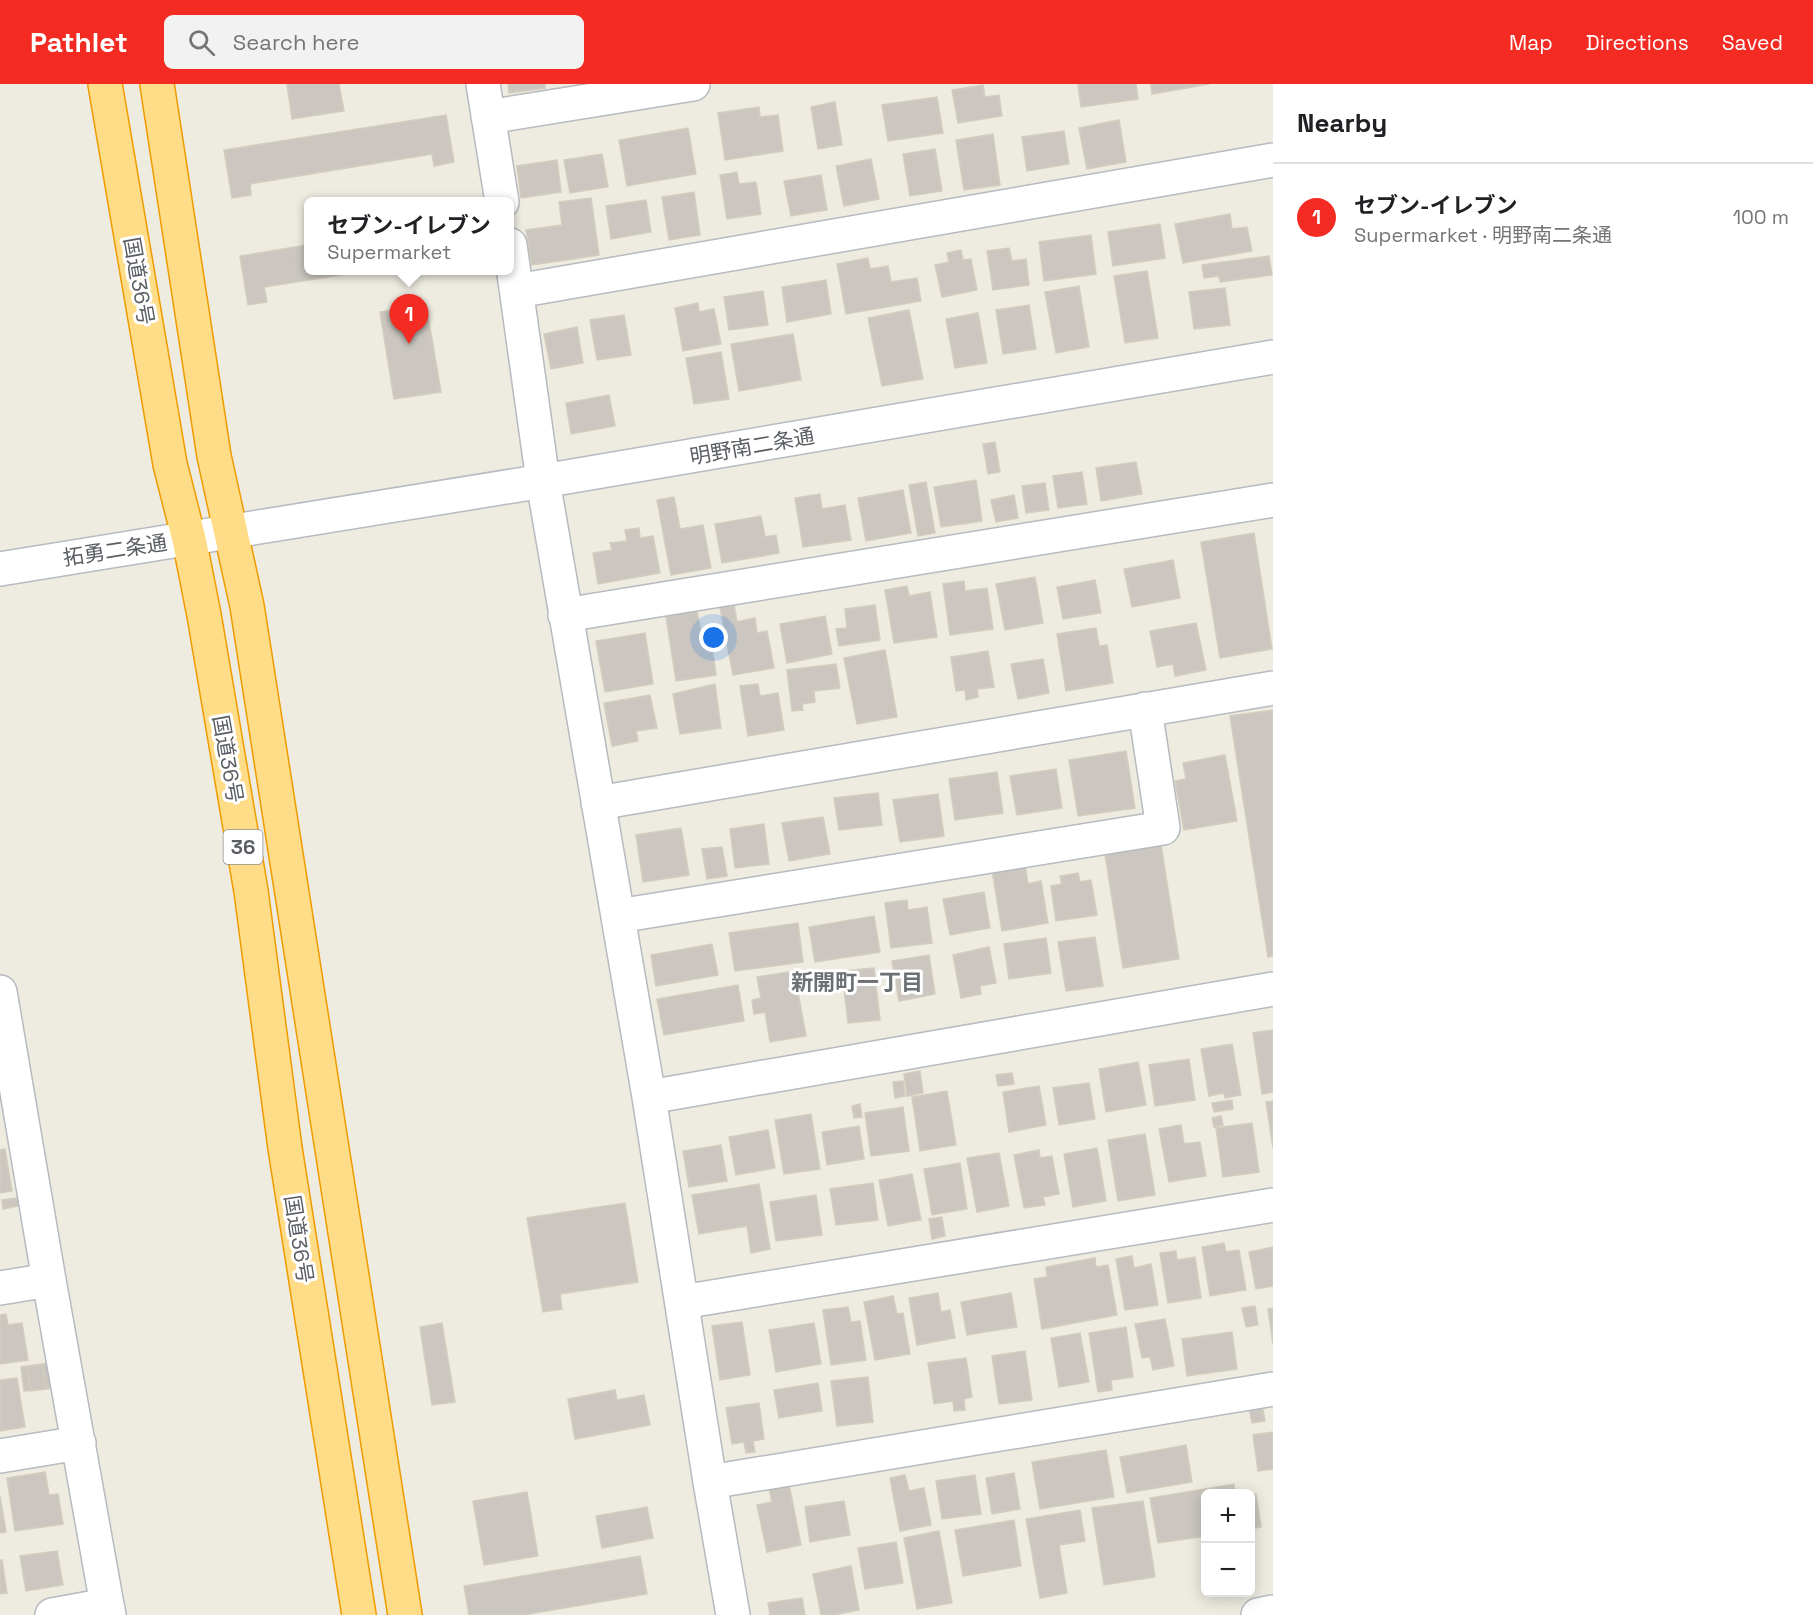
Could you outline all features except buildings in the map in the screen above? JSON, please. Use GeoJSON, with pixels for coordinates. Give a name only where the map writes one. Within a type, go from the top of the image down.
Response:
{"type":"FeatureCollection","features":[{"type":"Feature","properties":{"kind":"highway","name":"国道36号"},"geometry":{"type":"LineString","coordinates":[[105,84],[170,464],[189,539],[204,615],[251,891],[285,1148],[359,1615]]}},
{"type":"Feature","properties":{"kind":"highway","name":"国道36号"},"geometry":{"type":"LineString","coordinates":[[157,84],[213,448],[249,618],[405,1615]]}},
{"type":"Feature","properties":{"kind":"street"},"geometry":{"type":"LineString","coordinates":[[483,84],[501,197]]}},
{"type":"Feature","properties":{"kind":"street"},"geometry":{"type":"LineString","coordinates":[[488,117],[693,84]]}},
{"type":"Feature","properties":{"kind":"street"},"geometry":{"type":"LineString","coordinates":[[517,291],[1273,160]]}},
{"type":"Feature","properties":{"kind":"street"},"geometry":{"type":"LineString","coordinates":[[514,271],[543,481],[649,1097],[733,1615]]}},
{"type":"Feature","properties":{"kind":"street","name":"明野南二条通"},"geometry":{"type":"LineString","coordinates":[[231,533],[1273,357]]}},
{"type":"Feature","properties":{"kind":"street"},"geometry":{"type":"LineString","coordinates":[[565,615],[1273,500]]}},
{"type":"Feature","properties":{"kind":"street","name":"拓勇二条通"},"geometry":{"type":"LineString","coordinates":[[0,569],[231,533]]}},
{"type":"Feature","properties":{"kind":"street"},"geometry":{"type":"LineString","coordinates":[[598,803],[1273,688]]}},
{"type":"Feature","properties":{"kind":"street"},"geometry":{"type":"LineString","coordinates":[[618,916],[1163,828],[1145,709]]}},
{"type":"Feature","properties":{"kind":"street"},"geometry":{"type":"LineString","coordinates":[[649,1097],[1273,989]]}},
{"type":"Feature","properties":{"kind":"street"},"geometry":{"type":"LineString","coordinates":[[0,992],[11,1117],[49,1280],[108,1610],[52,1615]]}},
{"type":"Feature","properties":{"kind":"street"},"geometry":{"type":"LineString","coordinates":[[682,1302],[1273,1205]]}},
{"type":"Feature","properties":{"kind":"street"},"geometry":{"type":"LineString","coordinates":[[0,1288],[49,1280]]}},
{"type":"Feature","properties":{"kind":"street"},"geometry":{"type":"LineString","coordinates":[[710,1482],[1273,1389]]}},
{"type":"Feature","properties":{"kind":"street"},"geometry":{"type":"LineString","coordinates":[[0,1456],[79,1443]]}},
{"type":"Feature","properties":{"kind":"street"},"geometry":{"type":"LineString","coordinates":[[1258,1615],[1273,1612]]}},
{"type":"Feature","properties":{"kind":"place","name":"セブン-イレブン"},"geometry":{"type":"Point","coordinates":[409,344]}},
{"type":"Feature","properties":{"kind":"district","name":"新開町一丁目"},"geometry":{"type":"Point","coordinates":[857,982]}}]}
